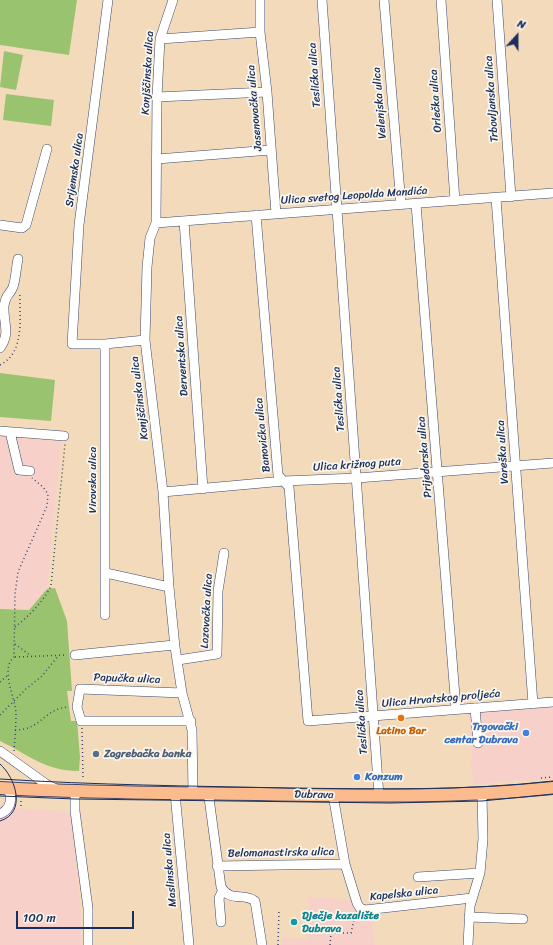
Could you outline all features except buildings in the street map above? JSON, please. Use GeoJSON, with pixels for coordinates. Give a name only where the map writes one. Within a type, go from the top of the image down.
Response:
{"type":"FeatureCollection","features":[{"type":"Feature","properties":{"kind":"main road","name":"Dubrava"},"geometry":{"type":"LineString","coordinates":[[2,788],[75,791],[379,796],[482,794],[553,788]]}},
{"type":"Feature","properties":{"kind":"street","name":"Srijemska ulica"},"geometry":{"type":"LineString","coordinates":[[105,344],[72,344],[80,225],[108,0]]}},
{"type":"Feature","properties":{"kind":"street","name":"Konjščinska ulica"},"geometry":{"type":"LineString","coordinates":[[173,0],[160,39],[157,97],[156,223],[150,238],[147,267],[145,340],[163,492],[168,587],[174,645],[178,660],[182,693],[190,721],[193,749],[193,793]]}},
{"type":"Feature","properties":{"kind":"street","name":"Jasenovačka ulica"},"geometry":{"type":"LineString","coordinates":[[260,0],[260,32],[267,92],[276,214]]}},
{"type":"Feature","properties":{"kind":"street","name":"Teslićka ulica"},"geometry":{"type":"LineString","coordinates":[[322,0],[379,796]]}},
{"type":"Feature","properties":{"kind":"street","name":"Velenjska ulica"},"geometry":{"type":"LineString","coordinates":[[384,0],[401,205]]}},
{"type":"Feature","properties":{"kind":"street","name":"Orlečka ulica"},"geometry":{"type":"LineString","coordinates":[[441,0],[455,201]]}},
{"type":"Feature","properties":{"kind":"street","name":"Trbovljanska ulica"},"geometry":{"type":"LineString","coordinates":[[496,0],[511,197]]}},
{"type":"Feature","properties":{"kind":"street"},"geometry":{"type":"LineString","coordinates":[[160,39],[260,32]]}},
{"type":"Feature","properties":{"kind":"street"},"geometry":{"type":"LineString","coordinates":[[157,97],[267,92]]}},
{"type":"Feature","properties":{"kind":"street"},"geometry":{"type":"LineString","coordinates":[[0,225],[22,228],[26,225],[47,149]]}},
{"type":"Feature","properties":{"kind":"street"},"geometry":{"type":"LineString","coordinates":[[157,159],[271,150]]}},
{"type":"Feature","properties":{"kind":"street","name":"Ulica svetog Leopolda Mandića"},"geometry":{"type":"LineString","coordinates":[[156,223],[553,194]]}},
{"type":"Feature","properties":{"kind":"street","name":"Vareška ulica"},"geometry":{"type":"LineString","coordinates":[[496,198],[517,466],[533,704]]}},
{"type":"Feature","properties":{"kind":"street","name":"Prijedorska ulica"},"geometry":{"type":"LineString","coordinates":[[416,204],[456,709]]}},
{"type":"Feature","properties":{"kind":"street","name":"Banovićka ulica"},"geometry":{"type":"LineString","coordinates":[[256,215],[278,475],[289,487],[308,721]]}},
{"type":"Feature","properties":{"kind":"street","name":"Derventska ulica"},"geometry":{"type":"LineString","coordinates":[[184,221],[203,489]]}},
{"type":"Feature","properties":{"kind":"street"},"geometry":{"type":"LineString","coordinates":[[0,348],[5,341],[7,331],[4,307],[6,295],[12,290],[14,285],[18,259]]}},
{"type":"Feature","properties":{"kind":"street"},"geometry":{"type":"LineString","coordinates":[[105,344],[145,340]]}},
{"type":"Feature","properties":{"kind":"street","name":"Virovska ulica"},"geometry":{"type":"LineString","coordinates":[[105,344],[105,615]]}},
{"type":"Feature","properties":{"kind":"street"},"geometry":{"type":"LineString","coordinates":[[0,431],[64,436]]}},
{"type":"Feature","properties":{"kind":"street"},"geometry":{"type":"LineString","coordinates":[[10,432],[19,470],[30,471]]}},
{"type":"Feature","properties":{"kind":"street","name":"Ulica križnog puta"},"geometry":{"type":"LineString","coordinates":[[163,492],[284,481],[357,478],[553,463]]}},
{"type":"Feature","properties":{"kind":"street","name":"Lozovačka ulica"},"geometry":{"type":"LineString","coordinates":[[178,660],[217,654],[218,591],[224,553]]}},
{"type":"Feature","properties":{"kind":"street"},"geometry":{"type":"LineString","coordinates":[[106,573],[168,587]]}},
{"type":"Feature","properties":{"kind":"street"},"geometry":{"type":"LineString","coordinates":[[75,654],[174,645]]}},
{"type":"Feature","properties":{"kind":"street","name":"Papučka ulica"},"geometry":{"type":"LineString","coordinates":[[77,707],[80,689],[182,693]]}},
{"type":"Feature","properties":{"kind":"street","name":"Ulica Hrvatskog proljeća"},"geometry":{"type":"LineString","coordinates":[[308,721],[553,702]]}},
{"type":"Feature","properties":{"kind":"street"},"geometry":{"type":"LineString","coordinates":[[77,707],[81,721],[190,721]]}},
{"type":"Feature","properties":{"kind":"street"},"geometry":{"type":"LineString","coordinates":[[475,708],[478,743]]}},
{"type":"Feature","properties":{"kind":"street"},"geometry":{"type":"LineString","coordinates":[[0,751],[46,784],[60,790]]}},
{"type":"Feature","properties":{"kind":"street"},"geometry":{"type":"LineString","coordinates":[[0,814],[6,810],[11,801],[10,794],[2,788]]}},
{"type":"Feature","properties":{"kind":"street"},"geometry":{"type":"LineString","coordinates":[[75,791],[76,811],[88,908],[88,945]]}},
{"type":"Feature","properties":{"kind":"street","name":"Maslinska ulica"},"geometry":{"type":"LineString","coordinates":[[176,793],[189,945]]}},
{"type":"Feature","properties":{"kind":"street"},"geometry":{"type":"LineString","coordinates":[[207,793],[209,798],[220,882],[223,890],[230,896],[255,900],[262,945]]}},
{"type":"Feature","properties":{"kind":"street"},"geometry":{"type":"LineString","coordinates":[[468,945],[469,917],[472,898],[480,873],[483,839],[482,794]]}},
{"type":"Feature","properties":{"kind":"street","name":"Kapelska ulica"},"geometry":{"type":"LineString","coordinates":[[333,795],[345,864],[360,908],[365,910],[472,898]]}},
{"type":"Feature","properties":{"kind":"street","name":"Belomanastirska ulica"},"geometry":{"type":"LineString","coordinates":[[218,866],[345,864]]}},
{"type":"Feature","properties":{"kind":"street"},"geometry":{"type":"LineString","coordinates":[[418,877],[480,873]]}},
{"type":"Feature","properties":{"kind":"street"},"geometry":{"type":"LineString","coordinates":[[221,922],[219,898],[223,890]]}},
{"type":"Feature","properties":{"kind":"street"},"geometry":{"type":"LineString","coordinates":[[469,917],[524,919]]}},
{"type":"Feature","properties":{"kind":"path"},"geometry":{"type":"LineString","coordinates":[[0,365],[12,355],[18,341],[21,285]]}},
{"type":"Feature","properties":{"kind":"path"},"geometry":{"type":"LineString","coordinates":[[15,627],[27,618],[42,601],[51,586],[61,478],[65,454],[64,436]]}},
{"type":"Feature","properties":{"kind":"path"},"geometry":{"type":"LineString","coordinates":[[14,751],[16,712],[8,675],[9,662],[14,657],[18,572],[47,506],[48,494],[43,487],[33,480],[30,471]]}},
{"type":"Feature","properties":{"kind":"path"},"geometry":{"type":"LineString","coordinates":[[15,644],[32,656]]}},
{"type":"Feature","properties":{"kind":"path"},"geometry":{"type":"LineString","coordinates":[[14,657],[75,654]]}},
{"type":"Feature","properties":{"kind":"path"},"geometry":{"type":"LineString","coordinates":[[0,715],[13,701],[42,676],[58,656]]}},
{"type":"Feature","properties":{"kind":"path"},"geometry":{"type":"LineString","coordinates":[[0,682],[8,675]]}},
{"type":"Feature","properties":{"kind":"path"},"geometry":{"type":"LineString","coordinates":[[15,730],[32,728],[57,709],[77,707]]}},
{"type":"Feature","properties":{"kind":"path"},"geometry":{"type":"LineString","coordinates":[[81,721],[83,743],[83,778]]}},
{"type":"Feature","properties":{"kind":"path"},"geometry":{"type":"LineString","coordinates":[[538,779],[553,777]]}},
{"type":"Feature","properties":{"kind":"path"},"geometry":{"type":"LineString","coordinates":[[21,801],[21,806]]}},
{"type":"Feature","properties":{"kind":"path"},"geometry":{"type":"LineString","coordinates":[[330,945],[331,933],[351,933],[358,905]]}},
{"type":"Feature","properties":{"kind":"path"},"geometry":{"type":"LineString","coordinates":[[278,945],[279,910]]}},
{"type":"Feature","properties":{"kind":"shaded area"},"geometry":{"type":"Polygon","coordinates":[[[0,436],[61,442],[47,589],[29,610],[0,608],[0,436]]]}},
{"type":"Feature","properties":{"kind":"shaded area"},"geometry":{"type":"Polygon","coordinates":[[[553,705],[553,779],[475,784],[472,779],[472,758],[468,711],[553,705]]]}},
{"type":"Feature","properties":{"kind":"shaded area"},"geometry":{"type":"Polygon","coordinates":[[[0,807],[66,812],[72,817],[81,917],[81,945],[0,945],[0,807]]]}},
{"type":"Feature","properties":{"kind":"shaded area"},"geometry":{"type":"Polygon","coordinates":[[[308,897],[352,900],[371,911],[375,945],[281,945],[281,938],[307,939],[308,897]]]}},
{"type":"Feature","properties":{"kind":"green space"},"geometry":{"type":"Polygon","coordinates":[[[0,0],[77,0],[69,55],[0,45],[0,0]]]}},
{"type":"Feature","properties":{"kind":"green space"},"geometry":{"type":"Polygon","coordinates":[[[4,51],[23,55],[16,90],[0,87],[4,51]]]}},
{"type":"Feature","properties":{"kind":"green space"},"geometry":{"type":"Polygon","coordinates":[[[6,94],[54,100],[51,126],[3,120],[6,94]]]}},
{"type":"Feature","properties":{"kind":"green space"},"geometry":{"type":"Polygon","coordinates":[[[0,373],[55,380],[51,421],[0,417],[0,373]]]}},
{"type":"Feature","properties":{"kind":"green space"},"geometry":{"type":"Polygon","coordinates":[[[55,588],[67,621],[72,691],[67,691],[71,721],[77,721],[80,757],[79,771],[56,768],[47,765],[0,741],[0,609],[29,610],[47,589],[55,588]]]}},
{"type":"Feature","properties":{"kind":"tram line"},"geometry":{"type":"LineString","coordinates":[[0,764],[11,778],[16,795],[14,811],[8,817],[0,821]]}},
{"type":"Feature","properties":{"kind":"tram line"},"geometry":{"type":"LineString","coordinates":[[0,779],[144,785],[387,789],[454,788],[553,781]]}},
{"type":"Feature","properties":{"kind":"tram line"},"geometry":{"type":"LineString","coordinates":[[0,796],[75,799],[390,803],[482,801],[553,794]]}},
{"type":"Feature","properties":{"kind":"place","name":"Latino Bar"},"geometry":{"type":"Point","coordinates":[401,718]}},
{"type":"Feature","properties":{"kind":"place","name":"Trgovački centar Dubrava"},"geometry":{"type":"Point","coordinates":[526,733]}},
{"type":"Feature","properties":{"kind":"place","name":"Zagrebačka banka"},"geometry":{"type":"Point","coordinates":[96,754]}},
{"type":"Feature","properties":{"kind":"place","name":"Konzum"},"geometry":{"type":"Point","coordinates":[357,777]}},
{"type":"Feature","properties":{"kind":"place","name":"Dječje kazalište Dubrava"},"geometry":{"type":"Point","coordinates":[294,922]}}]}
